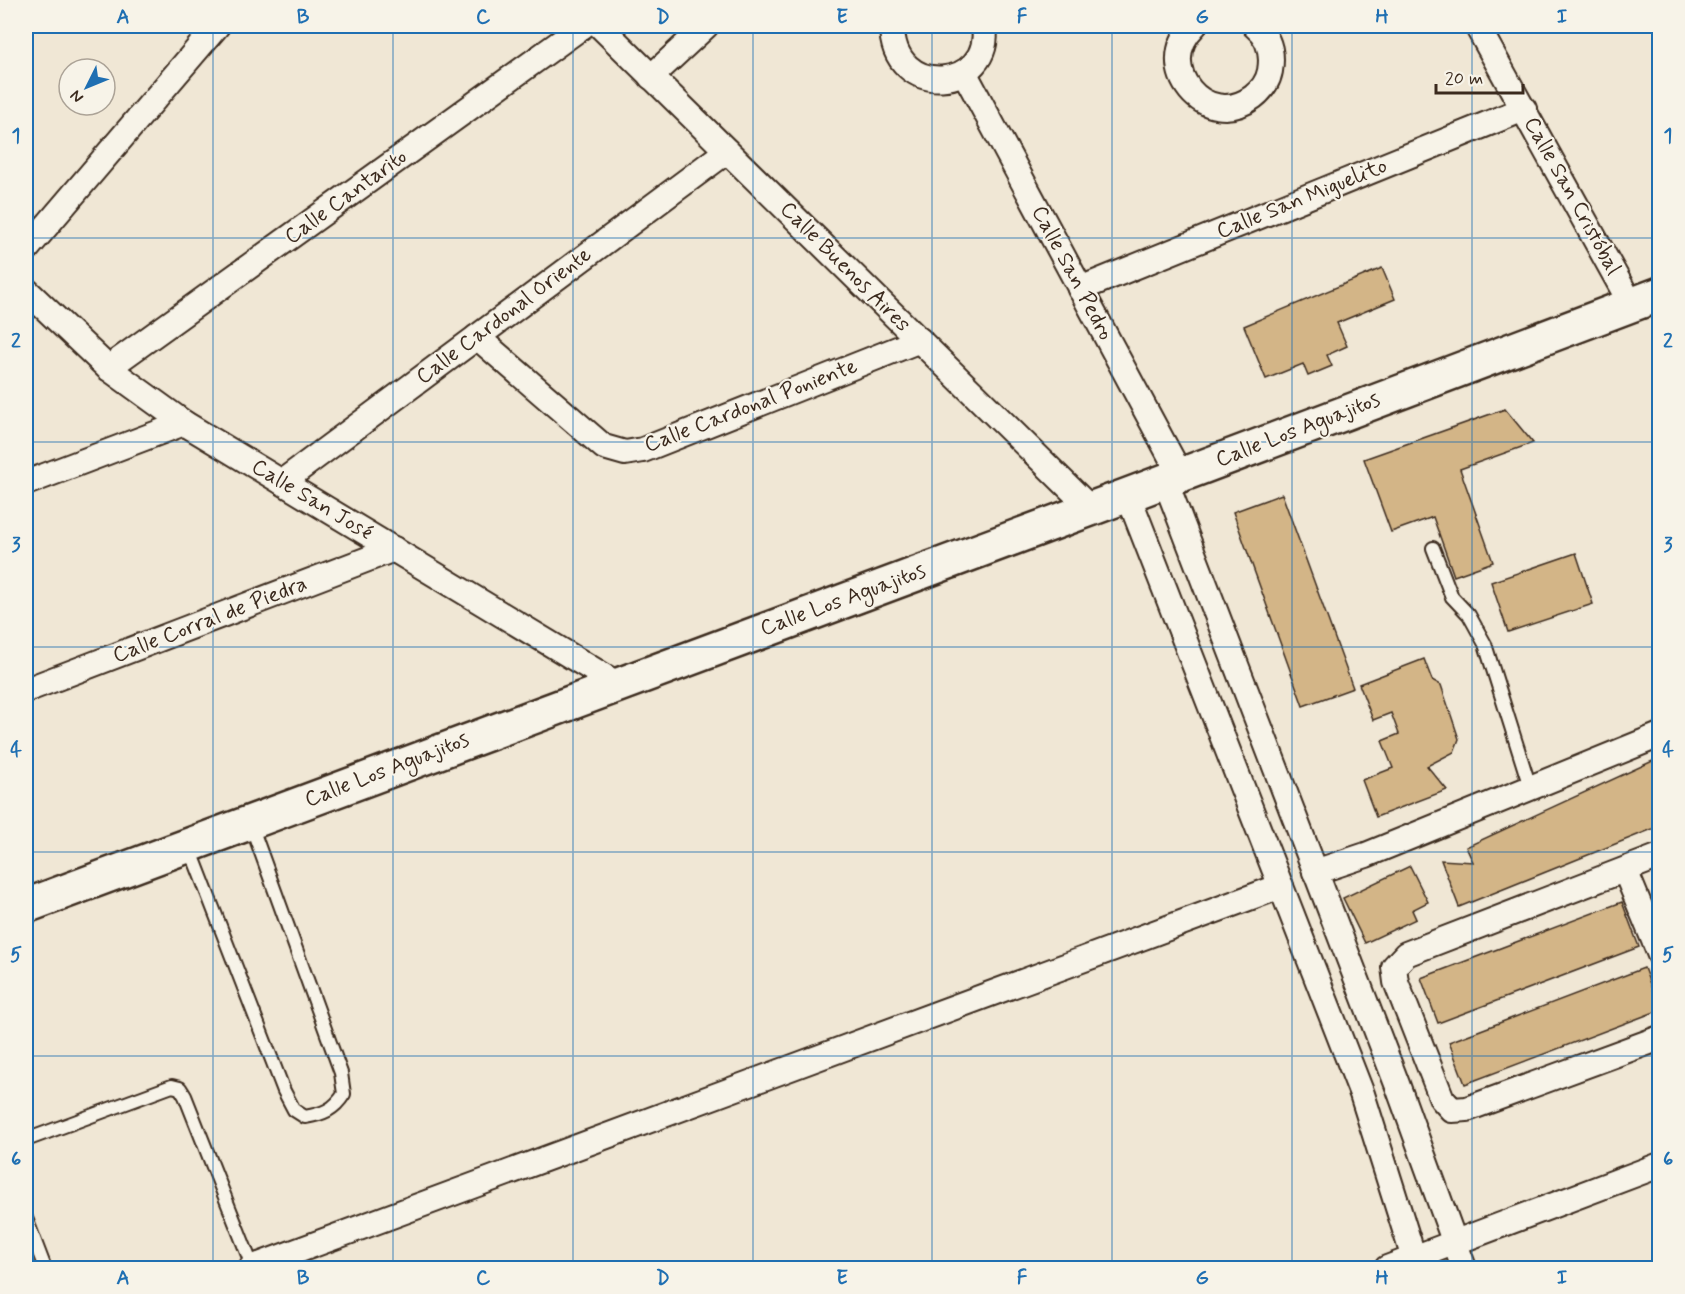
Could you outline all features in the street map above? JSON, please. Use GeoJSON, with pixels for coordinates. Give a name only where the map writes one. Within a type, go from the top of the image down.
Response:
{"type":"FeatureCollection","features":[{"type":"Feature","properties":{"kind":"street"},"geometry":{"type":"LineString","coordinates":[[26,250],[217,26]]}},
{"type":"Feature","properties":{"kind":"street","name":"Calle Cantarito"},"geometry":{"type":"LineString","coordinates":[[108,368],[583,26]]}},
{"type":"Feature","properties":{"kind":"street","name":"Calle Buenos Aires"},"geometry":{"type":"LineString","coordinates":[[600,26],[1090,508]]}},
{"type":"Feature","properties":{"kind":"street"},"geometry":{"type":"LineString","coordinates":[[651,77],[706,26]]}},
{"type":"Feature","properties":{"kind":"street"},"geometry":{"type":"LineString","coordinates":[[892,26],[893,41],[898,55],[907,67],[920,75],[934,79],[949,78],[964,72],[975,62],[983,48],[984,26]]}},
{"type":"Feature","properties":{"kind":"street"},"geometry":{"type":"LineString","coordinates":[[1194,26],[1183,38],[1179,52],[1179,67],[1183,81],[1192,93],[1204,102],[1218,106],[1233,106],[1247,101],[1260,92],[1268,78],[1272,62],[1270,46],[1263,32],[1255,26]]}},
{"type":"Feature","properties":{"kind":"street","name":"Calle San Cristóbal"},"geometry":{"type":"LineString","coordinates":[[1477,26],[1524,109],[1645,299]]}},
{"type":"Feature","properties":{"kind":"street","name":"Calle San Pedro"},"geometry":{"type":"LineString","coordinates":[[964,72],[1080,289],[1172,477],[1315,872],[1464,1269]]}},
{"type":"Feature","properties":{"kind":"street","name":"Calle San Miguelito"},"geometry":{"type":"LineString","coordinates":[[1080,289],[1524,109]]}},
{"type":"Feature","properties":{"kind":"street","name":"Calle Cardonal Oriente"},"geometry":{"type":"LineString","coordinates":[[282,482],[727,151]]}},
{"type":"Feature","properties":{"kind":"street","name":"Calle San José"},"geometry":{"type":"LineString","coordinates":[[26,290],[108,368],[184,423],[617,684]]}},
{"type":"Feature","properties":{"kind":"street","name":"Calle Los Aguajitos"},"geometry":{"type":"LineString","coordinates":[[26,906],[1128,495],[1645,299]]}},
{"type":"Feature","properties":{"kind":"street","name":"Calle Cardonal Poniente"},"geometry":{"type":"LineString","coordinates":[[477,337],[604,447],[625,453],[643,450],[920,340]]}},
{"type":"Feature","properties":{"kind":"street"},"geometry":{"type":"LineString","coordinates":[[26,483],[184,423]]}},
{"type":"Feature","properties":{"kind":"street"},"geometry":{"type":"LineString","coordinates":[[1128,495],[1362,1094],[1415,1264]]}},
{"type":"Feature","properties":{"kind":"street","name":"Calle Corral de Piedra"},"geometry":{"type":"LineString","coordinates":[[26,690],[394,549]]}},
{"type":"Feature","properties":{"kind":"street"},"geometry":{"type":"LineString","coordinates":[[1315,872],[1366,855],[1659,735]]}},
{"type":"Feature","properties":{"kind":"street"},"geometry":{"type":"LineString","coordinates":[[1659,856],[1406,954],[1394,967],[1396,982],[1442,1099],[1452,1110],[1467,1109],[1659,1038]]}},
{"type":"Feature","properties":{"kind":"street"},"geometry":{"type":"LineString","coordinates":[[1625,870],[1659,955]]}},
{"type":"Feature","properties":{"kind":"street"},"geometry":{"type":"LineString","coordinates":[[252,1268],[1281,886]]}},
{"type":"Feature","properties":{"kind":"street"},"geometry":{"type":"LineString","coordinates":[[1388,1269],[1415,1264],[1455,1243],[1659,1165]]}},
{"type":"Feature","properties":{"kind":"lane"},"geometry":{"type":"LineString","coordinates":[[1433,548],[1452,597],[1469,615],[1485,644],[1530,788]]}},
{"type":"Feature","properties":{"kind":"lane"},"geometry":{"type":"LineString","coordinates":[[189,845],[284,1091],[294,1110],[305,1117],[324,1114],[337,1105],[344,1094],[341,1073],[250,822]]}},
{"type":"Feature","properties":{"kind":"lane"},"geometry":{"type":"LineString","coordinates":[[26,1140],[171,1086],[180,1088],[252,1268]]}},
{"type":"Feature","properties":{"kind":"lane"},"geometry":{"type":"LineString","coordinates":[[26,1218],[45,1269]]}},
{"type":"Feature","properties":{"kind":"building"},"geometry":{"type":"Polygon","coordinates":[[[1382,268],[1395,299],[1337,323],[1347,346],[1327,355],[1332,366],[1308,376],[1303,364],[1266,379],[1244,326],[1382,268]]]}},
{"type":"Feature","properties":{"kind":"building"},"geometry":{"type":"Polygon","coordinates":[[[1505,409],[1533,443],[1460,469],[1493,562],[1454,576],[1433,517],[1391,532],[1364,459],[1505,409]]]}},
{"type":"Feature","properties":{"kind":"building"},"geometry":{"type":"Polygon","coordinates":[[[1282,494],[1353,688],[1303,706],[1233,512],[1282,494]]]}},
{"type":"Feature","properties":{"kind":"building"},"geometry":{"type":"Polygon","coordinates":[[[1576,553],[1593,604],[1508,632],[1491,582],[1576,553]]]}},
{"type":"Feature","properties":{"kind":"building"},"geometry":{"type":"Polygon","coordinates":[[[1424,659],[1432,680],[1441,685],[1459,739],[1454,752],[1427,766],[1447,790],[1376,817],[1362,780],[1393,768],[1382,741],[1399,734],[1391,713],[1373,720],[1359,684],[1424,659]]]}},
{"type":"Feature","properties":{"kind":"building"},"geometry":{"type":"Polygon","coordinates":[[[1657,759],[1660,765],[1660,826],[1459,907],[1441,860],[1473,862],[1466,847],[1657,759]]]}},
{"type":"Feature","properties":{"kind":"building"},"geometry":{"type":"Polygon","coordinates":[[[1410,866],[1428,902],[1412,910],[1416,919],[1365,943],[1343,898],[1410,866]]]}},
{"type":"Feature","properties":{"kind":"building"},"geometry":{"type":"Polygon","coordinates":[[[1622,902],[1639,947],[1438,1023],[1421,978],[1622,902]]]}},
{"type":"Feature","properties":{"kind":"building"},"geometry":{"type":"Polygon","coordinates":[[[1644,968],[1660,1010],[1465,1084],[1449,1042],[1644,968]]]}}]}
